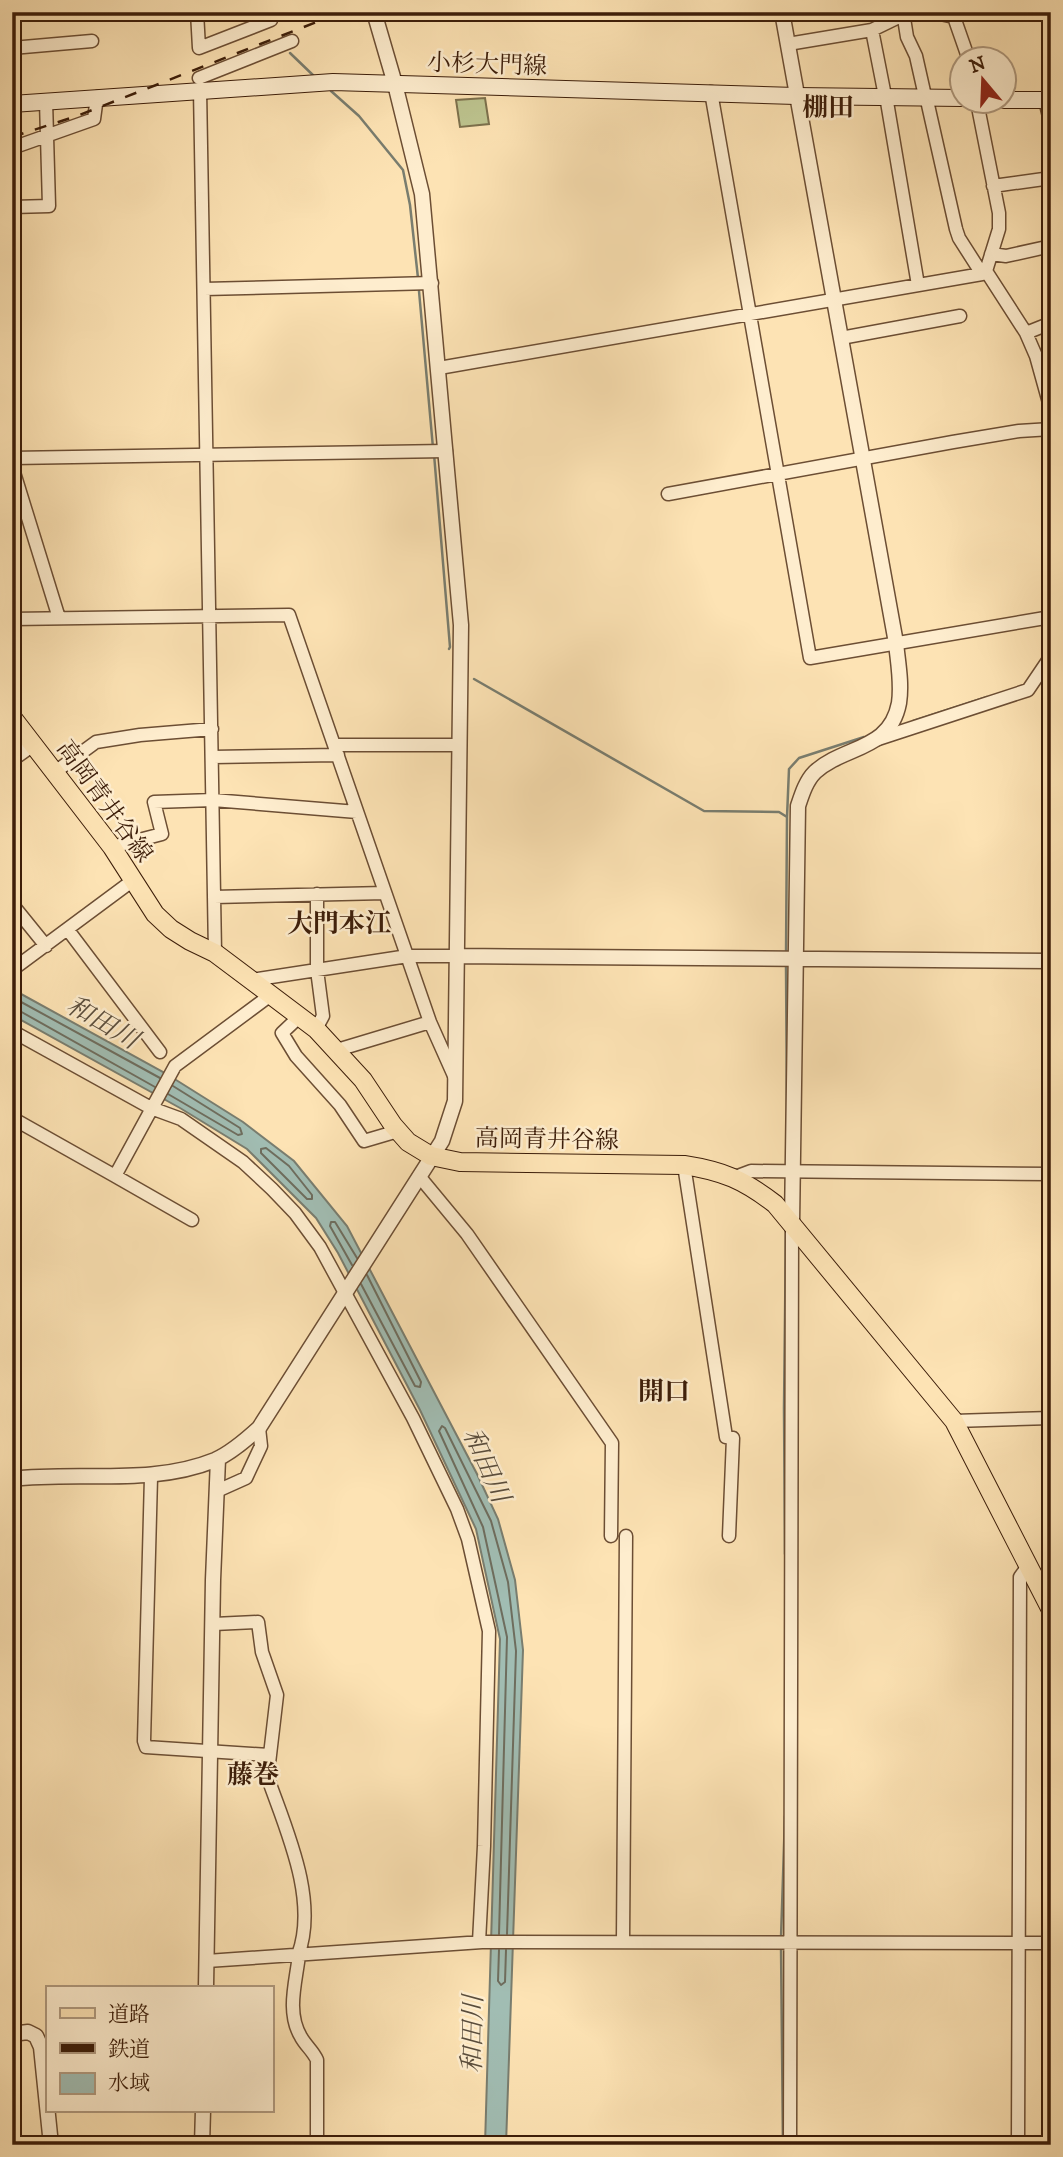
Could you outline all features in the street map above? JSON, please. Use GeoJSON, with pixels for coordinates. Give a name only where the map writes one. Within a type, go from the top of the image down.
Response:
{"type":"FeatureCollection","features":[{"type":"Feature","properties":{"kind":"main road","name":"小杉大門線"},"geometry":{"type":"LineString","coordinates":[[12,104],[200,84],[333,82],[796,96],[948,97]]}},
{"type":"Feature","properties":{"kind":"main road"},"geometry":{"type":"LineString","coordinates":[[1018,100],[1048,100]]}},
{"type":"Feature","properties":{"kind":"main road","name":"高岡青井谷線"},"geometry":{"type":"LineString","coordinates":[[12,718],[112,847],[155,914],[171,929],[215,953],[316,1029],[363,1080],[408,1142],[431,1156],[460,1162],[684,1165],[712,1169],[735,1177],[775,1204],[954,1421],[1051,1610]]}},
{"type":"Feature","properties":{"kind":"street"},"geometry":{"type":"LineString","coordinates":[[197,12],[198,48],[271,20]]}},
{"type":"Feature","properties":{"kind":"street"},"geometry":{"type":"LineString","coordinates":[[12,1479],[47,1475],[135,1475],[181,1470],[218,1459],[247,1439],[259,1428],[442,1141],[455,1101],[461,625],[422,194],[395,84],[373,12]]}},
{"type":"Feature","properties":{"kind":"street"},"geometry":{"type":"LineString","coordinates":[[782,12],[896,643],[901,684],[899,704],[892,723],[878,739]]}},
{"type":"Feature","properties":{"kind":"street"},"geometry":{"type":"LineString","coordinates":[[931,12],[954,17],[964,46]]}},
{"type":"Feature","properties":{"kind":"street"},"geometry":{"type":"LineString","coordinates":[[788,44],[873,30],[905,13],[907,37],[916,56],[959,238],[1026,333],[1036,356],[1051,410]]}},
{"type":"Feature","properties":{"kind":"street"},"geometry":{"type":"LineString","coordinates":[[873,30],[918,285]]}},
{"type":"Feature","properties":{"kind":"street"},"geometry":{"type":"LineString","coordinates":[[12,48],[92,41]]}},
{"type":"Feature","properties":{"kind":"street"},"geometry":{"type":"LineString","coordinates":[[215,953],[200,84],[292,41]]}},
{"type":"Feature","properties":{"kind":"street"},"geometry":{"type":"LineString","coordinates":[[711,92],[810,658],[1051,617]]}},
{"type":"Feature","properties":{"kind":"street"},"geometry":{"type":"LineString","coordinates":[[12,148],[94,118],[97,97]]}},
{"type":"Feature","properties":{"kind":"street"},"geometry":{"type":"LineString","coordinates":[[1048,100],[1051,125]]}},
{"type":"Feature","properties":{"kind":"street"},"geometry":{"type":"LineString","coordinates":[[12,207],[49,206],[46,101]]}},
{"type":"Feature","properties":{"kind":"street"},"geometry":{"type":"LineString","coordinates":[[980,116],[999,229],[984,272]]}},
{"type":"Feature","properties":{"kind":"street"},"geometry":{"type":"LineString","coordinates":[[993,186],[1051,178]]}},
{"type":"Feature","properties":{"kind":"street"},"geometry":{"type":"LineString","coordinates":[[991,254],[1006,256],[1051,246]]}},
{"type":"Feature","properties":{"kind":"street"},"geometry":{"type":"LineString","coordinates":[[439,368],[984,272]]}},
{"type":"Feature","properties":{"kind":"street"},"geometry":{"type":"LineString","coordinates":[[204,289],[432,283]]}},
{"type":"Feature","properties":{"kind":"street"},"geometry":{"type":"LineString","coordinates":[[841,338],[960,316]]}},
{"type":"Feature","properties":{"kind":"street"},"geometry":{"type":"LineString","coordinates":[[1026,333],[1051,323]]}},
{"type":"Feature","properties":{"kind":"street"},"geometry":{"type":"LineString","coordinates":[[668,494],[979,437],[1051,429]]}},
{"type":"Feature","properties":{"kind":"street"},"geometry":{"type":"LineString","coordinates":[[12,458],[446,451]]}},
{"type":"Feature","properties":{"kind":"street"},"geometry":{"type":"LineString","coordinates":[[12,467],[59,618]]}},
{"type":"Feature","properties":{"kind":"street"},"geometry":{"type":"LineString","coordinates":[[12,619],[289,615],[430,1022],[456,1080]]}},
{"type":"Feature","properties":{"kind":"street"},"geometry":{"type":"LineString","coordinates":[[790,2145],[792,1224],[798,806],[805,786],[814,772],[830,762],[878,739],[1028,690],[1051,656]]}},
{"type":"Feature","properties":{"kind":"street"},"geometry":{"type":"LineString","coordinates":[[55,772],[96,742],[212,729]]}},
{"type":"Feature","properties":{"kind":"street"},"geometry":{"type":"LineString","coordinates":[[12,759],[33,744]]}},
{"type":"Feature","properties":{"kind":"street"},"geometry":{"type":"LineString","coordinates":[[213,757],[460,745]]}},
{"type":"Feature","properties":{"kind":"street"},"geometry":{"type":"LineString","coordinates":[[112,847],[162,834],[154,802],[213,800],[357,812]]}},
{"type":"Feature","properties":{"kind":"street"},"geometry":{"type":"LineString","coordinates":[[12,970],[132,881]]}},
{"type":"Feature","properties":{"kind":"street"},"geometry":{"type":"LineString","coordinates":[[214,897],[385,893]]}},
{"type":"Feature","properties":{"kind":"street"},"geometry":{"type":"LineString","coordinates":[[316,1029],[323,1016],[317,970],[317,894]]}},
{"type":"Feature","properties":{"kind":"street"},"geometry":{"type":"LineString","coordinates":[[12,904],[46,946]]}},
{"type":"Feature","properties":{"kind":"street"},"geometry":{"type":"LineString","coordinates":[[12,930],[24,920]]}},
{"type":"Feature","properties":{"kind":"street"},"geometry":{"type":"LineString","coordinates":[[68,930],[160,1052]]}},
{"type":"Feature","properties":{"kind":"street"},"geometry":{"type":"LineString","coordinates":[[252,980],[408,957],[1051,961]]}},
{"type":"Feature","properties":{"kind":"street"},"geometry":{"type":"LineString","coordinates":[[115,1176],[176,1066],[272,994]]}},
{"type":"Feature","properties":{"kind":"street"},"geometry":{"type":"LineString","coordinates":[[300,1016],[282,1033],[296,1056],[340,1105],[364,1141],[398,1131]]}},
{"type":"Feature","properties":{"kind":"street"},"geometry":{"type":"LineString","coordinates":[[337,1051],[430,1022]]}},
{"type":"Feature","properties":{"kind":"street"},"geometry":{"type":"LineString","coordinates":[[12,1031],[151,1108],[181,1119],[243,1162],[272,1189],[312,1235],[413,1418],[457,1509],[468,1539],[489,1631],[480,1942]]}},
{"type":"Feature","properties":{"kind":"street"},"geometry":{"type":"LineString","coordinates":[[12,1118],[192,1220]]}},
{"type":"Feature","properties":{"kind":"street"},"geometry":{"type":"LineString","coordinates":[[684,1165],[726,1437],[733,1438],[729,1536]]}},
{"type":"Feature","properties":{"kind":"street"},"geometry":{"type":"LineString","coordinates":[[735,1177],[751,1171],[1051,1174]]}},
{"type":"Feature","properties":{"kind":"street"},"geometry":{"type":"LineString","coordinates":[[419,1176],[467,1234],[612,1443],[611,1536]]}},
{"type":"Feature","properties":{"kind":"street"},"geometry":{"type":"LineString","coordinates":[[954,1421],[1051,1418]]}},
{"type":"Feature","properties":{"kind":"street"},"geometry":{"type":"LineString","coordinates":[[217,1491],[246,1478],[261,1446],[259,1428]]}},
{"type":"Feature","properties":{"kind":"street"},"geometry":{"type":"LineString","coordinates":[[206,1986],[218,1459]]}},
{"type":"Feature","properties":{"kind":"street"},"geometry":{"type":"LineString","coordinates":[[151,1477],[144,1741],[146,1747],[269,1755]]}},
{"type":"Feature","properties":{"kind":"street"},"geometry":{"type":"LineString","coordinates":[[623,1941],[626,1536]]}},
{"type":"Feature","properties":{"kind":"street"},"geometry":{"type":"LineString","coordinates":[[1018,2145],[1020,1577],[1028,1566]]}},
{"type":"Feature","properties":{"kind":"street"},"geometry":{"type":"LineString","coordinates":[[214,1624],[258,1622],[262,1651],[277,1695],[269,1755],[270,1784],[295,1860],[306,1915],[292,2008],[300,2037],[317,2060],[317,2145]]}},
{"type":"Feature","properties":{"kind":"street"},"geometry":{"type":"LineString","coordinates":[[207,1961],[480,1942],[1051,1943]]}},
{"type":"Feature","properties":{"kind":"street"},"geometry":{"type":"LineString","coordinates":[[12,2034],[27,2032],[36,2036],[41,2047],[46,2096]]}},
{"type":"Feature","properties":{"kind":"street"},"geometry":{"type":"LineString","coordinates":[[48,2112],[51,2145]]}},
{"type":"Feature","properties":{"kind":"street"},"geometry":{"type":"LineString","coordinates":[[202,2145],[203,2112]]}},
{"type":"Feature","properties":{"kind":"green space"},"geometry":{"type":"Polygon","coordinates":[[[485,98],[489,124],[460,127],[456,100],[485,98]]]}},
{"type":"Feature","properties":{"kind":"water"},"geometry":{"type":"Polygon","coordinates":[[[12,989],[165,1073],[243,1122],[294,1161],[347,1226],[498,1519],[515,1580],[523,1650],[506,2145],[485,2145],[500,1639],[476,1529],[420,1410],[338,1253],[316,1218],[247,1149],[180,1108],[12,1015],[12,989]]]}},
{"type":"Feature","properties":{"kind":"waterway"},"geometry":{"type":"LineString","coordinates":[[290,53],[316,78]]}},
{"type":"Feature","properties":{"kind":"waterway"},"geometry":{"type":"LineString","coordinates":[[331,91],[359,116],[403,170],[410,205],[418,278]]}},
{"type":"Feature","properties":{"kind":"waterway"},"geometry":{"type":"LineString","coordinates":[[419,291],[433,448]]}},
{"type":"Feature","properties":{"kind":"waterway"},"geometry":{"type":"LineString","coordinates":[[434,454],[449,649]]}},
{"type":"Feature","properties":{"kind":"waterway"},"geometry":{"type":"LineString","coordinates":[[474,679],[704,811],[779,812],[787,817],[786,955]]}},
{"type":"Feature","properties":{"kind":"waterway"},"geometry":{"type":"LineString","coordinates":[[913,721],[987,697]]}},
{"type":"Feature","properties":{"kind":"waterway"},"geometry":{"type":"LineString","coordinates":[[787,817],[789,769],[799,758],[864,737]]}},
{"type":"Feature","properties":{"kind":"waterway"},"geometry":{"type":"LineString","coordinates":[[786,965],[787,1116]]}},
{"type":"Feature","properties":{"kind":"waterway"},"geometry":{"type":"LineString","coordinates":[[785,1554],[786,1228]]}},
{"type":"Feature","properties":{"kind":"waterway"},"geometry":{"type":"LineString","coordinates":[[781,1938],[785,1816]]}},
{"type":"Feature","properties":{"kind":"waterway"},"geometry":{"type":"LineString","coordinates":[[781,1945],[783,2145]]}},
{"type":"Feature","properties":{"kind":"railway"},"geometry":{"type":"LineString","coordinates":[[12,137],[77,116],[342,12]]}},
{"type":"Feature","properties":{"kind":"district","name":"棚田"},"geometry":{"type":"Point","coordinates":[828,107]}},
{"type":"Feature","properties":{"kind":"district","name":"大門本江"},"geometry":{"type":"Point","coordinates":[339,923]}},
{"type":"Feature","properties":{"kind":"district","name":"開口"},"geometry":{"type":"Point","coordinates":[664,1391]}},
{"type":"Feature","properties":{"kind":"district","name":"藤巻"},"geometry":{"type":"Point","coordinates":[253,1774]}},
{"type":"Feature","properties":{"kind":"water label","name":"和田川"},"geometry":{"type":"Point","coordinates":[103,1022]}},
{"type":"Feature","properties":{"kind":"water label","name":"和田川"},"geometry":{"type":"Point","coordinates":[487,1465]}},
{"type":"Feature","properties":{"kind":"water label","name":"和田川"},"geometry":{"type":"Point","coordinates":[472,2034]}}]}
